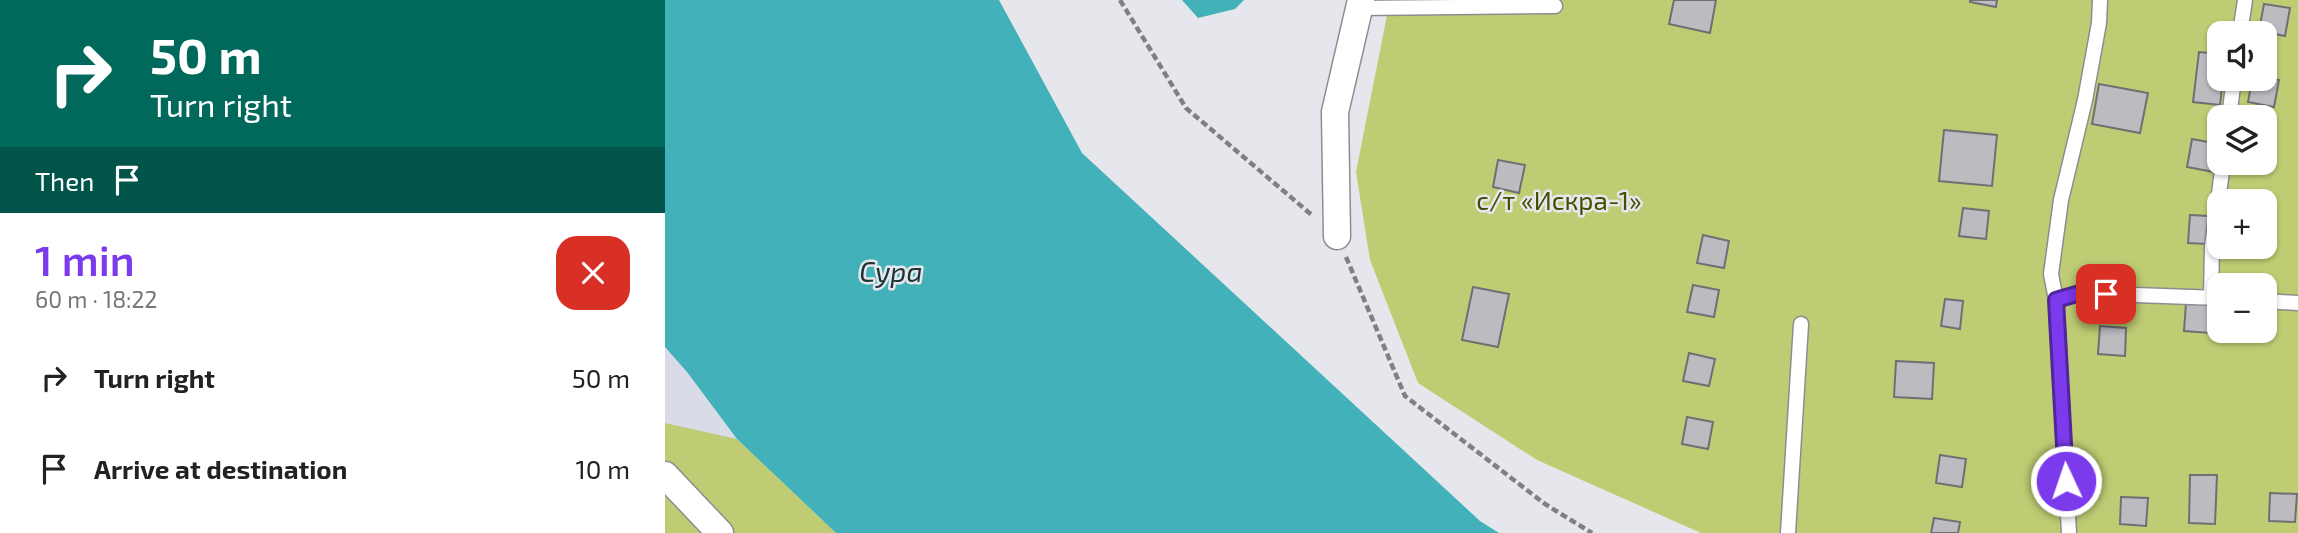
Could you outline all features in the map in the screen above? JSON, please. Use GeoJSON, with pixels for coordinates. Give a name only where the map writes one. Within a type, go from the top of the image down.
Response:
{"type":"FeatureCollection","features":[{"type":"Feature","properties":{"kind":"street"},"geometry":{"type":"LineString","coordinates":[[1337,236],[1335,112],[1360,4]]}},
{"type":"Feature","properties":{"kind":"street"},"geometry":{"type":"LineString","coordinates":[[665,475],[720,533]]}},
{"type":"Feature","properties":{"kind":"lane"},"geometry":{"type":"LineString","coordinates":[[2069,533],[2056,300],[2051,274],[2061,200],[2097,36],[2100,0]]}},
{"type":"Feature","properties":{"kind":"lane"},"geometry":{"type":"LineString","coordinates":[[2242,21],[2245,0]]}},
{"type":"Feature","properties":{"kind":"lane"},"geometry":{"type":"LineString","coordinates":[[1360,4],[1555,6]]}},
{"type":"Feature","properties":{"kind":"lane"},"geometry":{"type":"LineString","coordinates":[[2214,273],[2212,247],[2221,175]]}},
{"type":"Feature","properties":{"kind":"lane"},"geometry":{"type":"LineString","coordinates":[[2056,300],[2080,293],[2207,298]]}},
{"type":"Feature","properties":{"kind":"lane"},"geometry":{"type":"LineString","coordinates":[[2277,302],[2298,303]]}},
{"type":"Feature","properties":{"kind":"lane"},"geometry":{"type":"LineString","coordinates":[[1788,533],[1801,324]]}},
{"type":"Feature","properties":{"kind":"path"},"geometry":{"type":"LineString","coordinates":[[1120,0],[1186,107],[1337,236],[1405,396],[1545,504],[1592,533]]}},
{"type":"Feature","properties":{"kind":"shaded area"},"geometry":{"type":"Polygon","coordinates":[[[665,347],[687,372],[737,439],[665,423],[665,347]]]}},
{"type":"Feature","properties":{"kind":"green space","name":"с/т «Искра-1»"},"geometry":{"type":"Polygon","coordinates":[[[1390,0],[2298,0],[2298,533],[1701,533],[1537,460],[1418,383],[1370,260],[1356,172],[1390,0]]]}},
{"type":"Feature","properties":{"kind":"green space"},"geometry":{"type":"Polygon","coordinates":[[[665,423],[737,439],[836,533],[665,533],[665,423]]]}},
{"type":"Feature","properties":{"kind":"water","name":"Сура"},"geometry":{"type":"Polygon","coordinates":[[[665,0],[999,0],[1082,153],[1480,521],[1499,533],[836,533],[737,439],[665,347],[665,0]]]}},
{"type":"Feature","properties":{"kind":"water"},"geometry":{"type":"Polygon","coordinates":[[[1182,0],[1244,0],[1235,9],[1198,18],[1182,0]]]}},
{"type":"Feature","properties":{"kind":"building"},"geometry":{"type":"Polygon","coordinates":[[[1674,0],[1716,0],[1710,33],[1669,24],[1674,0]]]}},
{"type":"Feature","properties":{"kind":"building"},"geometry":{"type":"Polygon","coordinates":[[[1970,0],[1997,0],[1996,7],[1970,0]]]}},
{"type":"Feature","properties":{"kind":"building"},"geometry":{"type":"Polygon","coordinates":[[[2264,4],[2290,8],[2285,36],[2277,34],[2277,21],[2261,21],[2264,4]]]}},
{"type":"Feature","properties":{"kind":"building"},"geometry":{"type":"Polygon","coordinates":[[[2199,52],[2207,53],[2207,91],[2222,91],[2220,105],[2193,102],[2199,52]]]}},
{"type":"Feature","properties":{"kind":"building"},"geometry":{"type":"Polygon","coordinates":[[[2099,84],[2148,93],[2140,133],[2092,124],[2099,84]]]}},
{"type":"Feature","properties":{"kind":"building"},"geometry":{"type":"Polygon","coordinates":[[[2250,91],[2277,91],[2274,105],[2248,102],[2250,91]]]}},
{"type":"Feature","properties":{"kind":"building"},"geometry":{"type":"Polygon","coordinates":[[[1944,130],[1997,135],[1992,186],[1939,181],[1944,130]]]}},
{"type":"Feature","properties":{"kind":"building"},"geometry":{"type":"Polygon","coordinates":[[[2192,139],[2207,142],[2207,171],[2187,167],[2192,139]]]}},
{"type":"Feature","properties":{"kind":"building"},"geometry":{"type":"Polygon","coordinates":[[[1498,160],[1525,165],[1519,193],[1493,187],[1498,160]]]}},
{"type":"Feature","properties":{"kind":"building"},"geometry":{"type":"Polygon","coordinates":[[[1963,208],[1989,211],[1986,239],[1959,236],[1963,208]]]}},
{"type":"Feature","properties":{"kind":"building"},"geometry":{"type":"Polygon","coordinates":[[[2190,215],[2207,216],[2207,244],[2188,243],[2190,215]]]}},
{"type":"Feature","properties":{"kind":"building"},"geometry":{"type":"Polygon","coordinates":[[[1703,235],[1729,241],[1724,268],[1697,263],[1703,235]]]}},
{"type":"Feature","properties":{"kind":"building"},"geometry":{"type":"Polygon","coordinates":[[[1693,285],[1719,290],[1714,317],[1687,312],[1693,285]]]}},
{"type":"Feature","properties":{"kind":"building"},"geometry":{"type":"Polygon","coordinates":[[[1473,287],[1509,294],[1498,347],[1462,340],[1473,287]]]}},
{"type":"Feature","properties":{"kind":"building"},"geometry":{"type":"Polygon","coordinates":[[[1945,299],[1963,301],[1960,329],[1941,326],[1945,299]]]}},
{"type":"Feature","properties":{"kind":"building"},"geometry":{"type":"Polygon","coordinates":[[[2186,303],[2207,304],[2207,333],[2184,331],[2186,303]]]}},
{"type":"Feature","properties":{"kind":"building"},"geometry":{"type":"Polygon","coordinates":[[[2100,326],[2126,328],[2125,356],[2098,354],[2100,326]]]}},
{"type":"Feature","properties":{"kind":"building"},"geometry":{"type":"Polygon","coordinates":[[[1689,353],[1715,359],[1709,386],[1683,381],[1689,353]]]}},
{"type":"Feature","properties":{"kind":"building"},"geometry":{"type":"Polygon","coordinates":[[[1896,361],[1934,363],[1932,399],[1894,397],[1896,361]]]}},
{"type":"Feature","properties":{"kind":"building"},"geometry":{"type":"Polygon","coordinates":[[[1687,417],[1713,422],[1708,449],[1682,444],[1687,417]]]}},
{"type":"Feature","properties":{"kind":"building"},"geometry":{"type":"Polygon","coordinates":[[[1940,455],[1966,459],[1962,487],[1936,483],[1940,455]]]}},
{"type":"Feature","properties":{"kind":"building"},"geometry":{"type":"Polygon","coordinates":[[[2190,475],[2217,475],[2215,524],[2189,523],[2190,475]]]}},
{"type":"Feature","properties":{"kind":"building"},"geometry":{"type":"Polygon","coordinates":[[[2270,493],[2297,494],[2295,522],[2269,521],[2270,493]]]}},
{"type":"Feature","properties":{"kind":"building"},"geometry":{"type":"Polygon","coordinates":[[[2121,497],[2148,498],[2146,526],[2120,524],[2121,497]]]}},
{"type":"Feature","properties":{"kind":"building"},"geometry":{"type":"Polygon","coordinates":[[[1934,518],[1960,522],[1958,533],[1931,533],[1934,518]]]}},
{"type":"Feature","properties":{"kind":"route"},"geometry":{"type":"LineString","coordinates":[[2066,481],[2056,300],[2080,293],[2106,294]]}}]}
